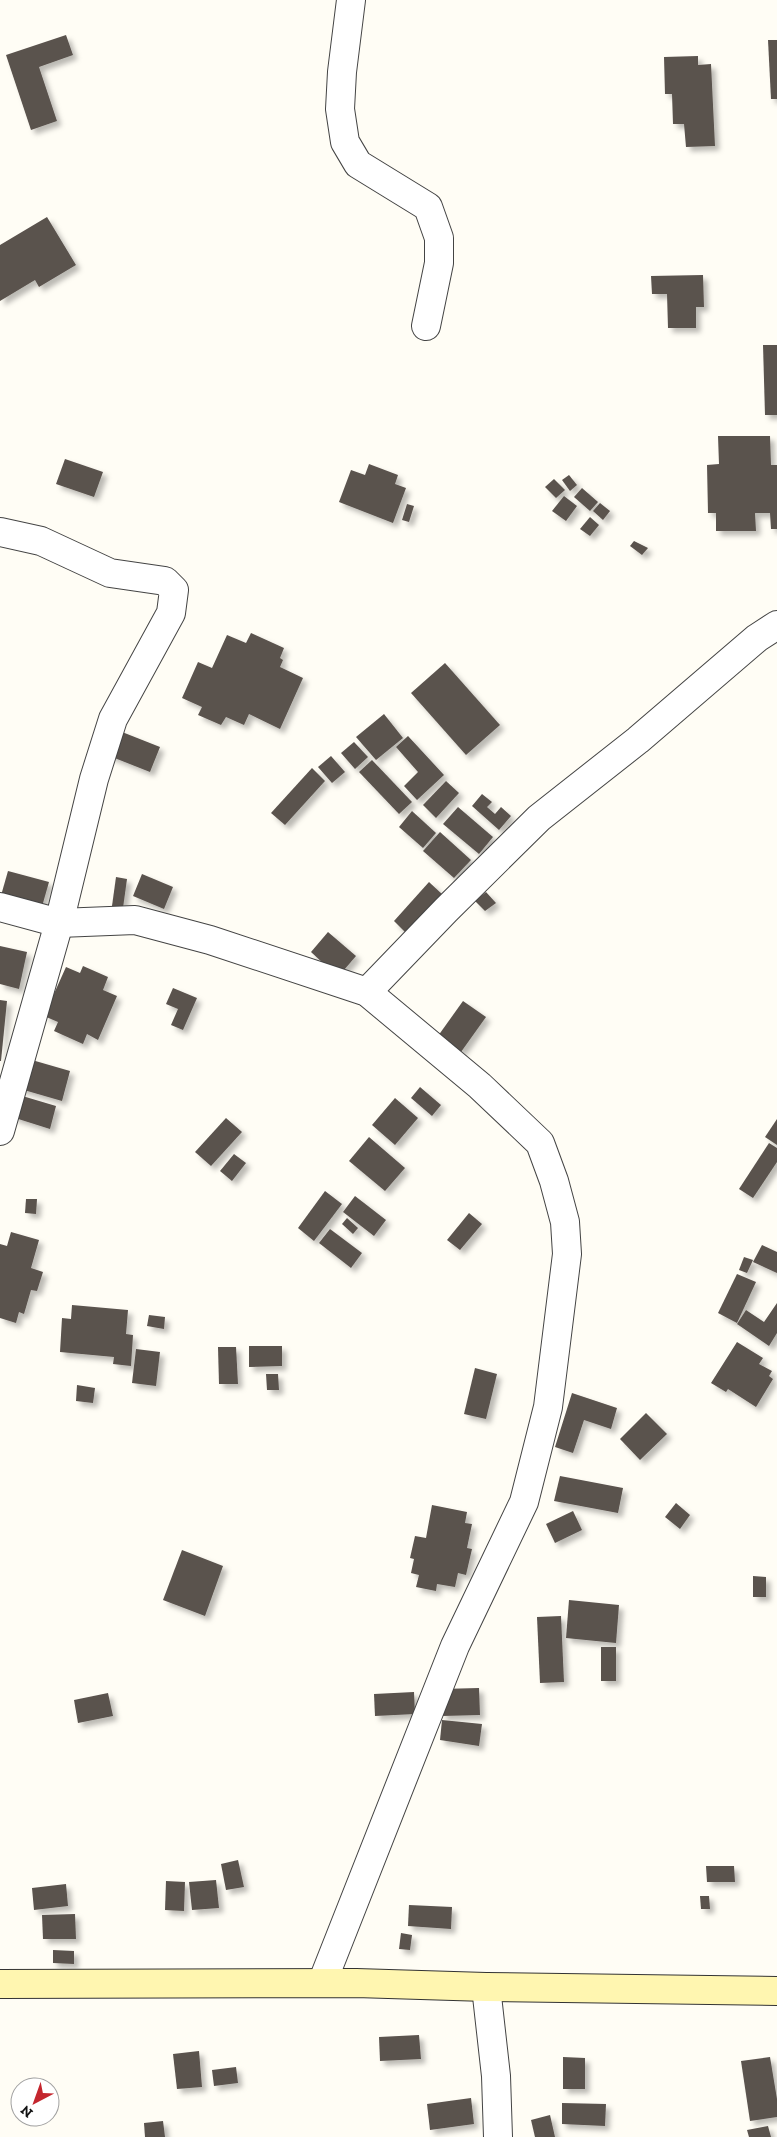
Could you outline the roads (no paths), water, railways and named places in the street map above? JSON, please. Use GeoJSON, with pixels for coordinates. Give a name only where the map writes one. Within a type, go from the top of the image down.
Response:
{"type":"FeatureCollection","features":[{"type":"Feature","properties":{"kind":"street"},"geometry":{"type":"LineString","coordinates":[[351,0],[342,72],[340,109],[345,142],[358,164],[428,207],[439,238],[439,263],[426,326]]}},
{"type":"Feature","properties":{"kind":"street"},"geometry":{"type":"LineString","coordinates":[[0,532],[41,541],[110,573],[165,581],[174,590],[172,613],[113,719],[94,779],[59,923],[0,1131]]}},
{"type":"Feature","properties":{"kind":"street"},"geometry":{"type":"LineString","coordinates":[[368,992],[446,910],[539,818],[638,740],[757,638],[777,625]]}},
{"type":"Feature","properties":{"kind":"street"},"geometry":{"type":"LineString","coordinates":[[0,907],[59,923],[135,920],[210,940],[368,992],[480,1086],[540,1143],[565,1222],[567,1254],[548,1407],[524,1502],[455,1646],[322,1983]]}},
{"type":"Feature","properties":{"kind":"street"},"geometry":{"type":"LineString","coordinates":[[0,1984],[322,1983],[777,1991]]}},
{"type":"Feature","properties":{"kind":"street"},"geometry":{"type":"LineString","coordinates":[[486,1987],[496,2076],[498,2137]]}}]}
